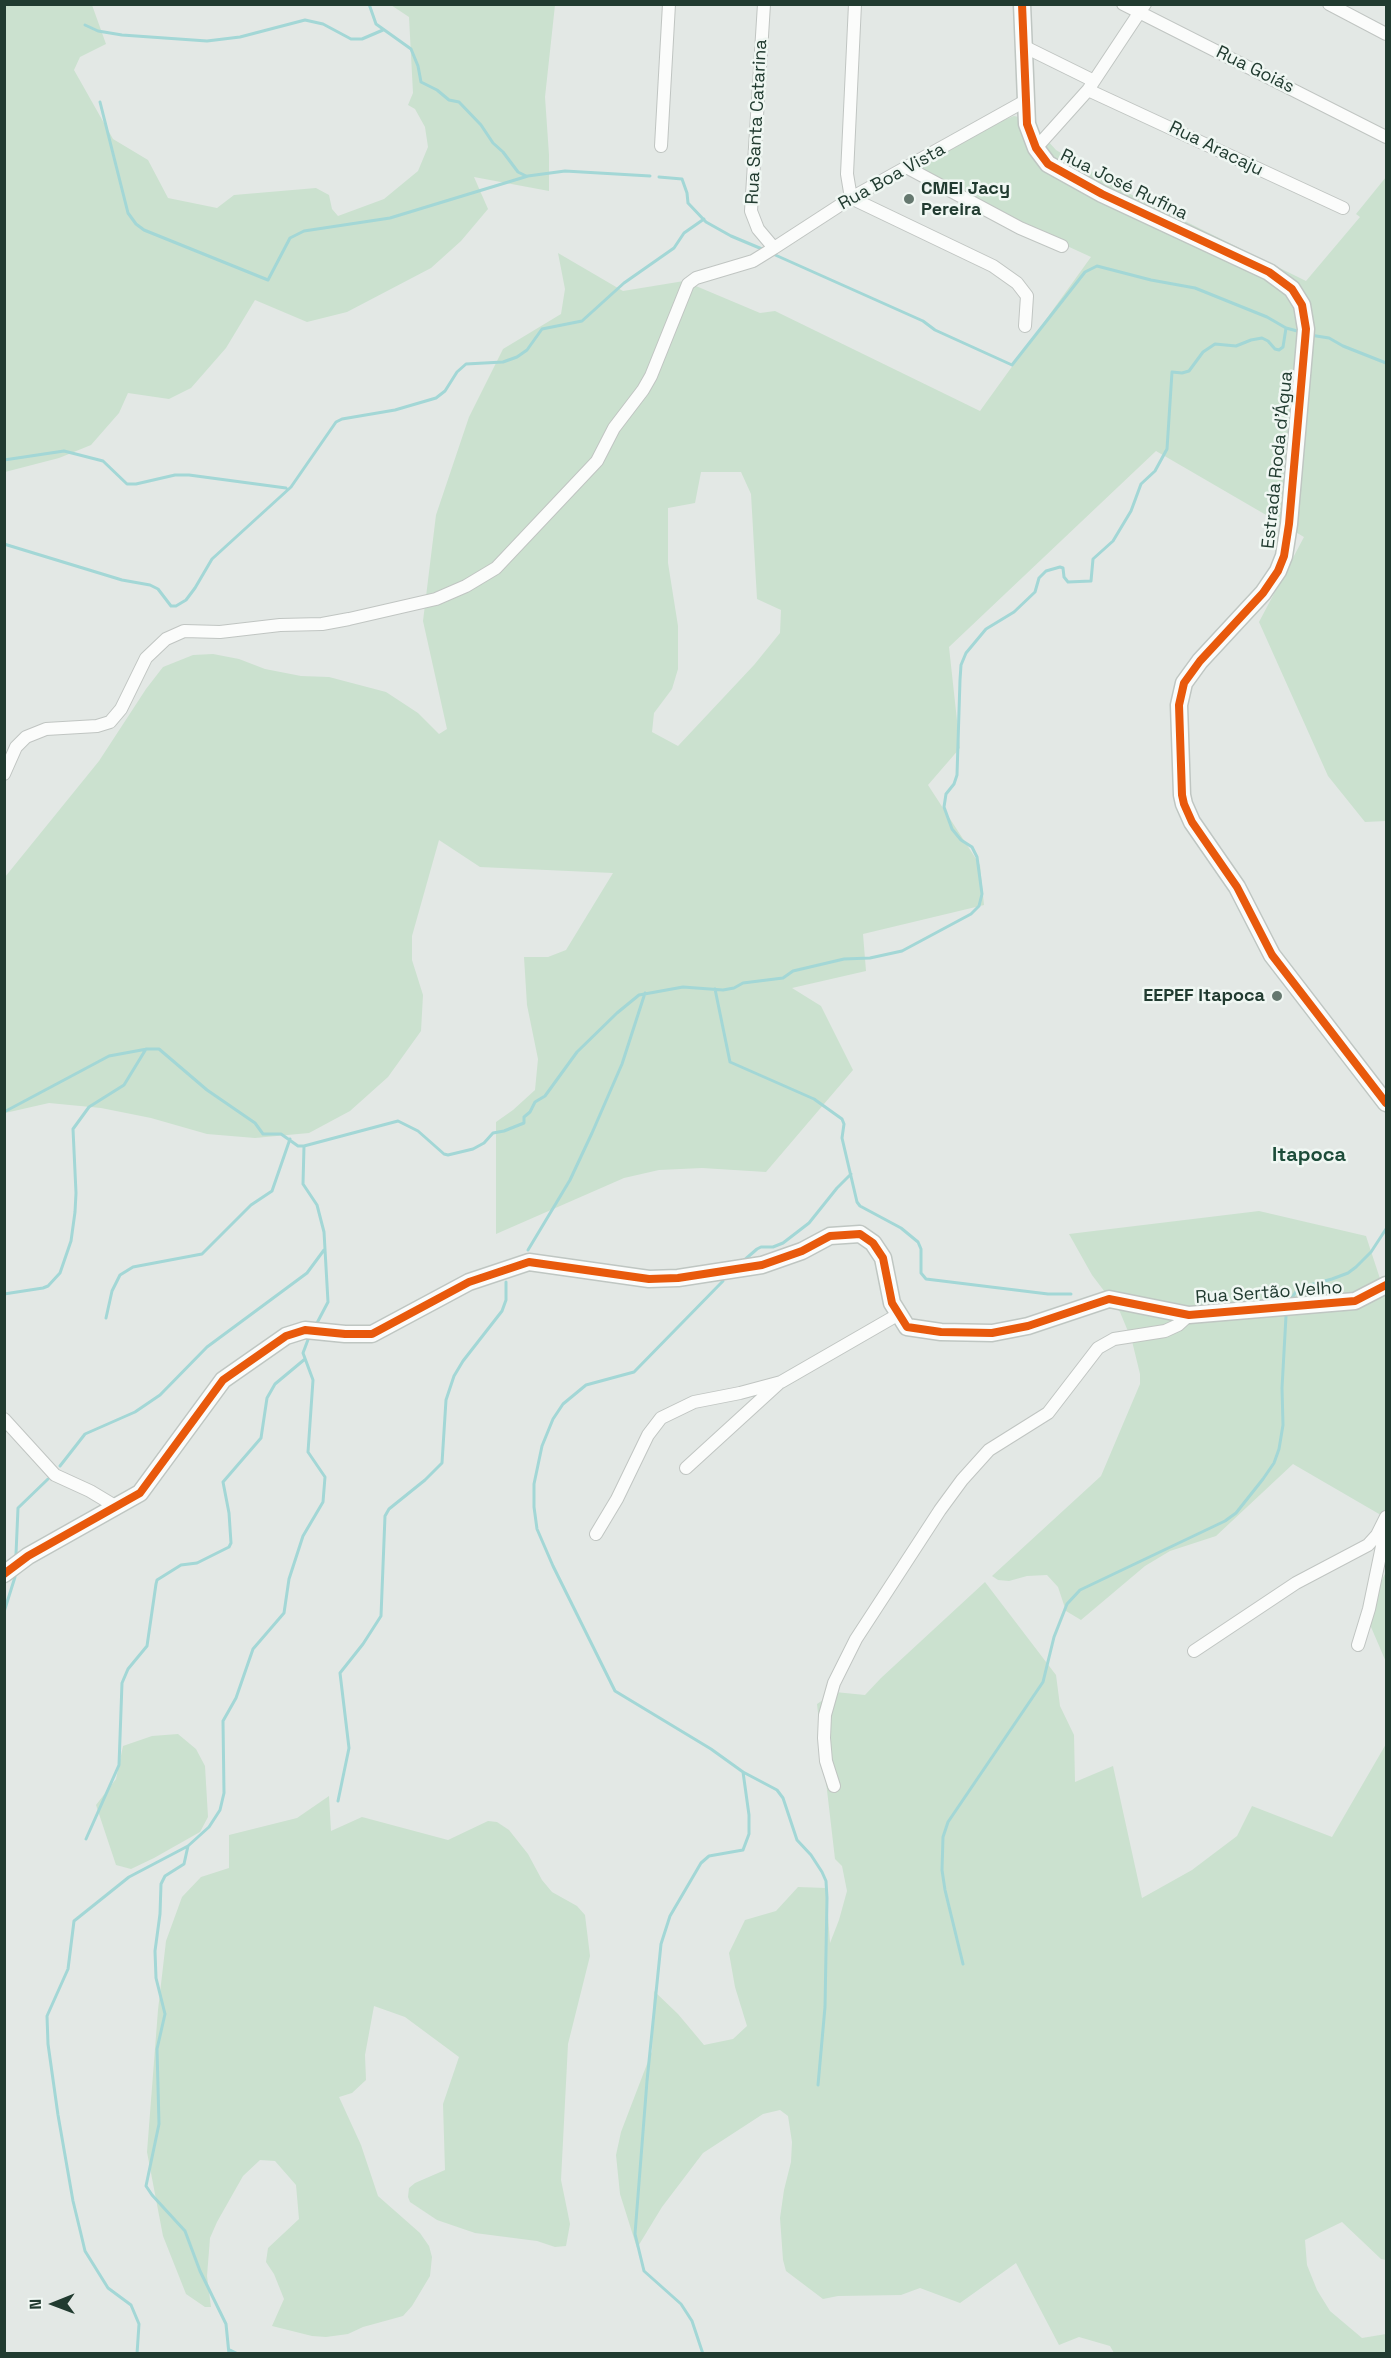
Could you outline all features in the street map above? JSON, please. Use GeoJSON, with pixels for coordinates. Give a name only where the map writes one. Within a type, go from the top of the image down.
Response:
{"type":"FeatureCollection","features":[{"type":"Feature","properties":{"kind":"street"},"geometry":{"type":"LineString","coordinates":[[661,146],[669,4]]}},
{"type":"Feature","properties":{"kind":"street","name":"Rua Santa Catarina"},"geometry":{"type":"LineString","coordinates":[[764,4],[751,211],[754,222],[774,248]]}},
{"type":"Feature","properties":{"kind":"street"},"geometry":{"type":"LineString","coordinates":[[855,4],[847,174],[851,198],[993,266],[1017,284],[1027,296],[1024,326]]}},
{"type":"Feature","properties":{"kind":"street","name":"Rua José Rufina"},"geometry":{"type":"LineString","coordinates":[[1023,4],[1027,124],[1036,148],[1055,170],[1269,272],[1284,281],[1298,297]]}},
{"type":"Feature","properties":{"kind":"street","name":"Rua Goiás"},"geometry":{"type":"LineString","coordinates":[[1123,4],[1142,8],[1386,137]]}},
{"type":"Feature","properties":{"kind":"street"},"geometry":{"type":"LineString","coordinates":[[1329,4],[1386,34]]}},
{"type":"Feature","properties":{"kind":"street"},"geometry":{"type":"LineString","coordinates":[[1036,148],[1091,85],[1142,8]]}},
{"type":"Feature","properties":{"kind":"street"},"geometry":{"type":"LineString","coordinates":[[1023,46],[1091,85]]}},
{"type":"Feature","properties":{"kind":"street","name":"Rua Aracaju"},"geometry":{"type":"LineString","coordinates":[[1091,85],[1343,208]]}},
{"type":"Feature","properties":{"kind":"street","name":"Rua Boa Vista"},"geometry":{"type":"LineString","coordinates":[[4,774],[16,747],[26,737],[46,729],[97,726],[110,722],[121,709],[146,658],[166,639],[184,631],[220,632],[349,620],[436,599],[466,586],[496,568],[597,461],[614,428],[643,390],[651,375],[688,285],[696,278],[753,261],[851,198],[1025,101]]}},
{"type":"Feature","properties":{"kind":"street"},"geometry":{"type":"LineString","coordinates":[[908,168],[1020,228],[1062,246]]}},
{"type":"Feature","properties":{"kind":"street","name":"Estrada Roda d'Água"},"geometry":{"type":"LineString","coordinates":[[1298,297],[1304,315],[1305,335],[1289,524],[1284,556],[1278,571],[1263,593],[1200,661],[1184,683],[1179,705],[1182,795],[1192,822],[1237,887],[1272,955],[1386,1103]]}},
{"type":"Feature","properties":{"kind":"street"},"geometry":{"type":"LineString","coordinates":[[4,1574],[28,1556],[140,1493],[223,1380],[286,1336],[304,1330],[372,1334],[469,1282],[529,1262],[649,1279],[678,1278],[762,1265],[802,1251],[830,1236],[861,1234],[873,1243],[883,1258],[892,1304],[899,1314],[781,1382],[686,1468]]}},
{"type":"Feature","properties":{"kind":"street","name":"Rua Sertão Velho"},"geometry":{"type":"LineString","coordinates":[[899,1314],[907,1327],[941,1332],[992,1332],[1028,1326],[1109,1299],[1189,1315],[1355,1301],[1386,1285]]}},
{"type":"Feature","properties":{"kind":"street"},"geometry":{"type":"LineString","coordinates":[[834,1786],[826,1761],[824,1738],[825,1715],[834,1683],[856,1640],[939,1510],[989,1450],[1048,1413],[1098,1348],[1114,1338],[1165,1332],[1178,1325],[1189,1315]]}},
{"type":"Feature","properties":{"kind":"street"},"geometry":{"type":"LineString","coordinates":[[596,1534],[618,1499],[648,1435],[661,1418],[694,1402],[781,1382]]}},
{"type":"Feature","properties":{"kind":"street"},"geometry":{"type":"LineString","coordinates":[[4,1419],[55,1475],[90,1491],[115,1506]]}},
{"type":"Feature","properties":{"kind":"street"},"geometry":{"type":"LineString","coordinates":[[1194,1651],[1296,1583],[1368,1545],[1377,1535],[1386,1517]]}},
{"type":"Feature","properties":{"kind":"street"},"geometry":{"type":"LineString","coordinates":[[1358,1645],[1369,1609],[1386,1527]]}},
{"type":"Feature","properties":{"kind":"green space"},"geometry":{"type":"Polygon","coordinates":[[[5,4],[92,5],[106,44],[80,57],[74,70],[113,139],[148,160],[168,198],[217,208],[234,195],[316,188],[329,195],[332,209],[338,216],[384,199],[418,171],[428,147],[425,127],[415,109],[408,105],[413,93],[409,17],[391,5],[555,5],[545,97],[549,191],[474,177],[488,209],[461,241],[431,268],[347,312],[307,322],[255,300],[226,348],[191,388],[169,399],[128,393],[119,413],[91,445],[59,458],[5,472],[5,4]]]}},
{"type":"Feature","properties":{"kind":"green space"},"geometry":{"type":"Polygon","coordinates":[[[1014,116],[1028,119],[1056,150],[1126,192],[1306,281],[1360,217],[1356,214],[1386,177],[1386,821],[1365,822],[1328,776],[1259,622],[1304,537],[1156,451],[949,647],[960,748],[928,785],[980,865],[984,905],[863,934],[866,971],[792,988],[821,1006],[853,1070],[766,1172],[702,1168],[659,1170],[624,1178],[496,1234],[496,1122],[535,1090],[538,1059],[527,1005],[524,957],[548,957],[566,950],[613,873],[480,867],[439,840],[412,936],[412,960],[423,995],[421,1031],[388,1077],[350,1111],[309,1133],[255,1138],[207,1134],[151,1118],[101,1108],[49,1103],[5,1113],[5,877],[99,761],[163,667],[193,655],[213,654],[239,659],[265,669],[301,676],[329,677],[386,692],[418,713],[439,734],[447,729],[423,621],[436,515],[469,417],[503,349],[561,314],[565,289],[558,253],[623,291],[684,281],[760,313],[775,311],[980,411],[1091,257],[911,174],[965,135],[1014,116]],[[701,472],[695,503],[668,508],[668,563],[678,626],[678,669],[672,689],[654,713],[652,732],[678,746],[754,665],[780,633],[781,610],[757,599],[751,494],[741,472],[701,472]]]}},
{"type":"Feature","properties":{"kind":"green space"},"geometry":{"type":"Polygon","coordinates":[[[1259,1211],[1366,1236],[1386,1297],[1386,1518],[1293,1464],[1216,1536],[1170,1551],[1145,1566],[1081,1620],[1066,1611],[1058,1587],[1047,1575],[1027,1576],[1009,1581],[998,1580],[992,1576],[1101,1476],[1140,1384],[1140,1374],[1132,1341],[1120,1312],[1092,1275],[1069,1234],[1259,1211]]]}},
{"type":"Feature","properties":{"kind":"green space"},"geometry":{"type":"Polygon","coordinates":[[[1386,1572],[1386,1662],[1368,1620],[1374,1595],[1386,1572]]]}},
{"type":"Feature","properties":{"kind":"green space"},"geometry":{"type":"Polygon","coordinates":[[[985,1582],[1056,1675],[1060,1706],[1074,1735],[1075,1782],[1113,1766],[1142,1898],[1192,1870],[1237,1836],[1252,1806],[1332,1837],[1386,1744],[1386,2260],[1381,2259],[1342,2222],[1305,2240],[1307,2265],[1317,2290],[1330,2311],[1362,2338],[1386,2334],[1386,2353],[1114,2353],[1110,2346],[1079,2337],[1059,2345],[1016,2263],[960,2303],[920,2288],[901,2295],[838,2296],[823,2299],[786,2271],[783,2260],[780,2218],[791,2162],[792,2142],[788,2116],[780,2110],[763,2114],[703,2153],[662,2207],[637,2248],[620,2194],[616,2155],[621,2132],[652,2051],[654,1991],[678,2014],[704,2045],[733,2039],[747,2026],[735,1987],[729,1953],[745,1920],[776,1911],[798,1887],[826,1888],[830,1943],[847,1891],[842,1866],[835,1859],[817,1704],[835,1692],[865,1695],[985,1582]]]}},
{"type":"Feature","properties":{"kind":"green space"},"geometry":{"type":"Polygon","coordinates":[[[178,1734],[196,1749],[205,1766],[208,1817],[200,1832],[154,1858],[131,1869],[116,1865],[96,1805],[116,1779],[123,1746],[152,1736],[178,1734]]]}},
{"type":"Feature","properties":{"kind":"green space"},"geometry":{"type":"Polygon","coordinates":[[[329,1796],[331,1831],[362,1817],[448,1840],[488,1821],[497,1822],[509,1830],[528,1854],[542,1880],[552,1892],[577,1906],[585,1915],[590,1956],[568,2044],[561,2180],[570,2224],[566,2246],[555,2247],[537,2241],[475,2233],[437,2220],[410,2202],[409,2188],[445,2170],[443,2104],[459,2057],[405,2017],[374,2006],[365,2055],[366,2080],[352,2093],[339,2097],[361,2145],[378,2196],[420,2233],[429,2246],[432,2257],[430,2276],[412,2306],[403,2316],[363,2327],[348,2334],[326,2337],[312,2336],[272,2326],[284,2299],[274,2274],[266,2262],[268,2248],[299,2219],[296,2185],[275,2161],[260,2160],[243,2176],[217,2222],[210,2238],[207,2276],[211,2307],[205,2307],[186,2294],[163,2236],[147,2152],[166,1941],[182,1897],[201,1877],[229,1868],[229,1835],[297,1818],[329,1796]]]}},
{"type":"Feature","properties":{"kind":"waterway"},"geometry":{"type":"LineString","coordinates":[[369,4],[376,24],[411,49],[421,82],[437,90],[449,100],[459,102],[481,125],[518,172],[526,176]]}},
{"type":"Feature","properties":{"kind":"waterway"},"geometry":{"type":"LineString","coordinates":[[85,25],[98,31],[122,35],[207,41],[240,37],[305,20],[323,24],[351,39],[362,39],[383,30]]}},
{"type":"Feature","properties":{"kind":"waterway"},"geometry":{"type":"LineString","coordinates":[[100,102],[128,213],[136,224],[144,230],[268,280],[290,238],[304,231],[390,218],[528,176],[565,171],[650,176]]}},
{"type":"Feature","properties":{"kind":"waterway"},"geometry":{"type":"LineString","coordinates":[[659,177],[682,179],[688,203],[706,222],[762,249]]}},
{"type":"Feature","properties":{"kind":"waterway"},"geometry":{"type":"LineString","coordinates":[[4,544],[122,580],[150,585],[158,589],[171,606],[176,606],[186,600],[212,559],[291,487],[336,422],[395,410],[436,398],[445,391],[457,372],[466,364],[503,362],[517,357],[527,350],[542,329],[582,321],[624,283],[674,248],[684,233],[704,219]]}},
{"type":"Feature","properties":{"kind":"waterway"},"geometry":{"type":"LineString","coordinates":[[773,254],[923,321],[935,330],[1012,365],[1085,272],[1097,266],[1151,280],[1195,288],[1267,317],[1286,328],[1301,332]]}},
{"type":"Feature","properties":{"kind":"waterway"},"geometry":{"type":"LineString","coordinates":[[4,1112],[109,1056],[159,1049],[207,1090],[255,1123],[263,1134],[281,1134],[298,1146],[304,1146],[398,1121],[418,1131],[448,1155],[473,1149],[484,1143],[493,1133],[524,1123],[524,1117],[530,1112],[535,1102],[545,1096],[577,1052],[639,995],[683,987],[723,990],[743,983],[783,978],[793,971],[844,959],[870,958],[902,951],[971,914],[979,906],[982,894],[977,857],[972,847],[961,840],[952,829],[944,807],[946,794],[954,784],[957,775],[961,665],[966,653],[986,629],[1014,612],[1035,592],[1039,578],[1046,571],[1060,567],[1063,568],[1064,577],[1068,582],[1091,581],[1093,559],[1113,541],[1131,511],[1141,484],[1155,471],[1167,449],[1172,372],[1189,371],[1203,352],[1215,344],[1236,346],[1262,338],[1279,350],[1283,347],[1286,328]]}},
{"type":"Feature","properties":{"kind":"waterway"},"geometry":{"type":"LineString","coordinates":[[1310,335],[1329,338],[1386,363]]}},
{"type":"Feature","properties":{"kind":"waterway"},"geometry":{"type":"LineString","coordinates":[[4,460],[64,451],[103,461],[127,484],[175,475],[189,475],[286,488]]}},
{"type":"Feature","properties":{"kind":"waterway"},"geometry":{"type":"LineString","coordinates":[[715,989],[730,1062],[814,1099],[842,1119],[844,1124],[842,1138],[857,1202],[860,1206],[901,1228],[918,1242],[921,1249],[921,1273],[926,1279],[1048,1294],[1071,1294]]}},
{"type":"Feature","properties":{"kind":"waterway"},"geometry":{"type":"LineString","coordinates":[[528,1250],[570,1180],[592,1133],[622,1064],[645,993]]}},
{"type":"Feature","properties":{"kind":"waterway"},"geometry":{"type":"LineString","coordinates":[[4,1294],[43,1288],[48,1286],[60,1273],[71,1241],[75,1212],[73,1129],[89,1107],[124,1085],[146,1049]]}},
{"type":"Feature","properties":{"kind":"waterway"},"geometry":{"type":"LineString","coordinates":[[106,1318],[112,1291],[120,1275],[133,1267],[202,1254],[251,1205],[272,1191],[290,1139]]}},
{"type":"Feature","properties":{"kind":"waterway"},"geometry":{"type":"LineString","coordinates":[[304,1146],[303,1184],[317,1205],[324,1232],[328,1302],[317,1323]]}},
{"type":"Feature","properties":{"kind":"waterway"},"geometry":{"type":"LineString","coordinates":[[742,1262],[761,1247],[773,1247],[783,1243],[809,1223],[851,1174]]}},
{"type":"Feature","properties":{"kind":"waterway"},"geometry":{"type":"LineString","coordinates":[[1290,1301],[1297,1290],[1302,1287],[1348,1273],[1371,1252],[1386,1229]]}},
{"type":"Feature","properties":{"kind":"waterway"},"geometry":{"type":"LineString","coordinates":[[60,1466],[85,1434],[135,1412],[160,1395],[207,1347],[307,1273],[324,1250]]}},
{"type":"Feature","properties":{"kind":"waterway"},"geometry":{"type":"LineString","coordinates":[[723,1281],[634,1372],[586,1385],[563,1404],[553,1419],[542,1446],[534,1484],[534,1507],[537,1529],[553,1566],[615,1691],[711,1749],[743,1772],[777,1790],[783,1798],[797,1840],[822,1872],[826,1881],[827,1898],[825,2007],[818,2085]]}},
{"type":"Feature","properties":{"kind":"waterway"},"geometry":{"type":"LineString","coordinates":[[338,1801],[349,1748],[340,1673],[381,1616],[385,1516],[389,1509],[442,1463],[446,1400],[454,1376],[502,1311],[506,1300],[506,1282]]}},
{"type":"Feature","properties":{"kind":"waterway"},"geometry":{"type":"LineString","coordinates":[[963,1964],[942,1870],[943,1837],[948,1822],[1043,1682],[1054,1637],[1067,1604],[1080,1590],[1225,1521],[1236,1513],[1274,1463],[1283,1425],[1282,1388],[1286,1316]]}},
{"type":"Feature","properties":{"kind":"waterway"},"geometry":{"type":"LineString","coordinates":[[137,2354],[139,2324],[131,2305],[108,2288],[85,2251],[73,2201],[58,2115],[48,2044],[47,2016],[68,1969],[74,1921],[129,1877],[188,1846],[209,1827],[220,1810],[224,1793],[223,1721],[236,1698],[253,1649],[284,1613],[289,1579],[303,1536],[323,1502],[325,1477],[308,1452],[313,1380],[303,1353],[309,1337]]}},
{"type":"Feature","properties":{"kind":"waterway"},"geometry":{"type":"LineString","coordinates":[[86,1839],[119,1765],[122,1683],[128,1669],[147,1646],[157,1580],[181,1565],[197,1563],[229,1547],[231,1543],[229,1513],[223,1482],[261,1438],[267,1398],[275,1384],[305,1359]]}},
{"type":"Feature","properties":{"kind":"waterway"},"geometry":{"type":"LineString","coordinates":[[16,1554],[18,1508],[48,1479]]}},
{"type":"Feature","properties":{"kind":"waterway"},"geometry":{"type":"LineString","coordinates":[[4,1612],[15,1577]]}},
{"type":"Feature","properties":{"kind":"waterway"},"geometry":{"type":"LineString","coordinates":[[703,2354],[692,2321],[681,2304],[644,2271],[635,2234],[661,1944],[670,1916],[701,1863],[709,1856],[743,1850],[749,1834],[749,1815],[743,1772]]}},
{"type":"Feature","properties":{"kind":"waterway"},"geometry":{"type":"LineString","coordinates":[[188,1846],[184,1864],[165,1876],[161,1884],[155,1951],[156,1978],[165,2014],[157,2049],[159,2124],[146,2186],[185,2231],[200,2271],[226,2324],[229,2354]]}},
{"type":"Feature","properties":{"kind":"waterway"},"geometry":{"type":"LineString","coordinates":[[230,2350],[238,2354]]}},
{"type":"Feature","properties":{"kind":"cycle path"},"geometry":{"type":"LineString","coordinates":[[1022,4],[1027,124],[1036,148],[1048,164],[1102,194],[1269,272],[1292,289],[1302,305],[1306,329],[1289,524],[1284,556],[1278,571],[1263,593],[1200,661],[1184,683],[1179,705],[1182,795],[1192,822],[1237,887],[1272,955],[1386,1103]]}},
{"type":"Feature","properties":{"kind":"cycle path"},"geometry":{"type":"LineString","coordinates":[[4,1574],[28,1556],[140,1493],[223,1380],[286,1336],[305,1330],[372,1334],[469,1282],[529,1262],[649,1279],[678,1278],[762,1265],[802,1251],[830,1236],[860,1234],[873,1243],[883,1258],[892,1303],[907,1327],[941,1332],[992,1333],[1028,1326],[1109,1299],[1189,1315],[1355,1301],[1386,1285]]}},
{"type":"Feature","properties":{"kind":"place","name":"CMEI Jacy Pereira"},"geometry":{"type":"Point","coordinates":[909,199]}},
{"type":"Feature","properties":{"kind":"place","name":"EEPEF Itapoca"},"geometry":{"type":"Point","coordinates":[1277,996]}},
{"type":"Feature","properties":{"kind":"district","name":"Itapoca"},"geometry":{"type":"Point","coordinates":[1309,1156]}}]}
